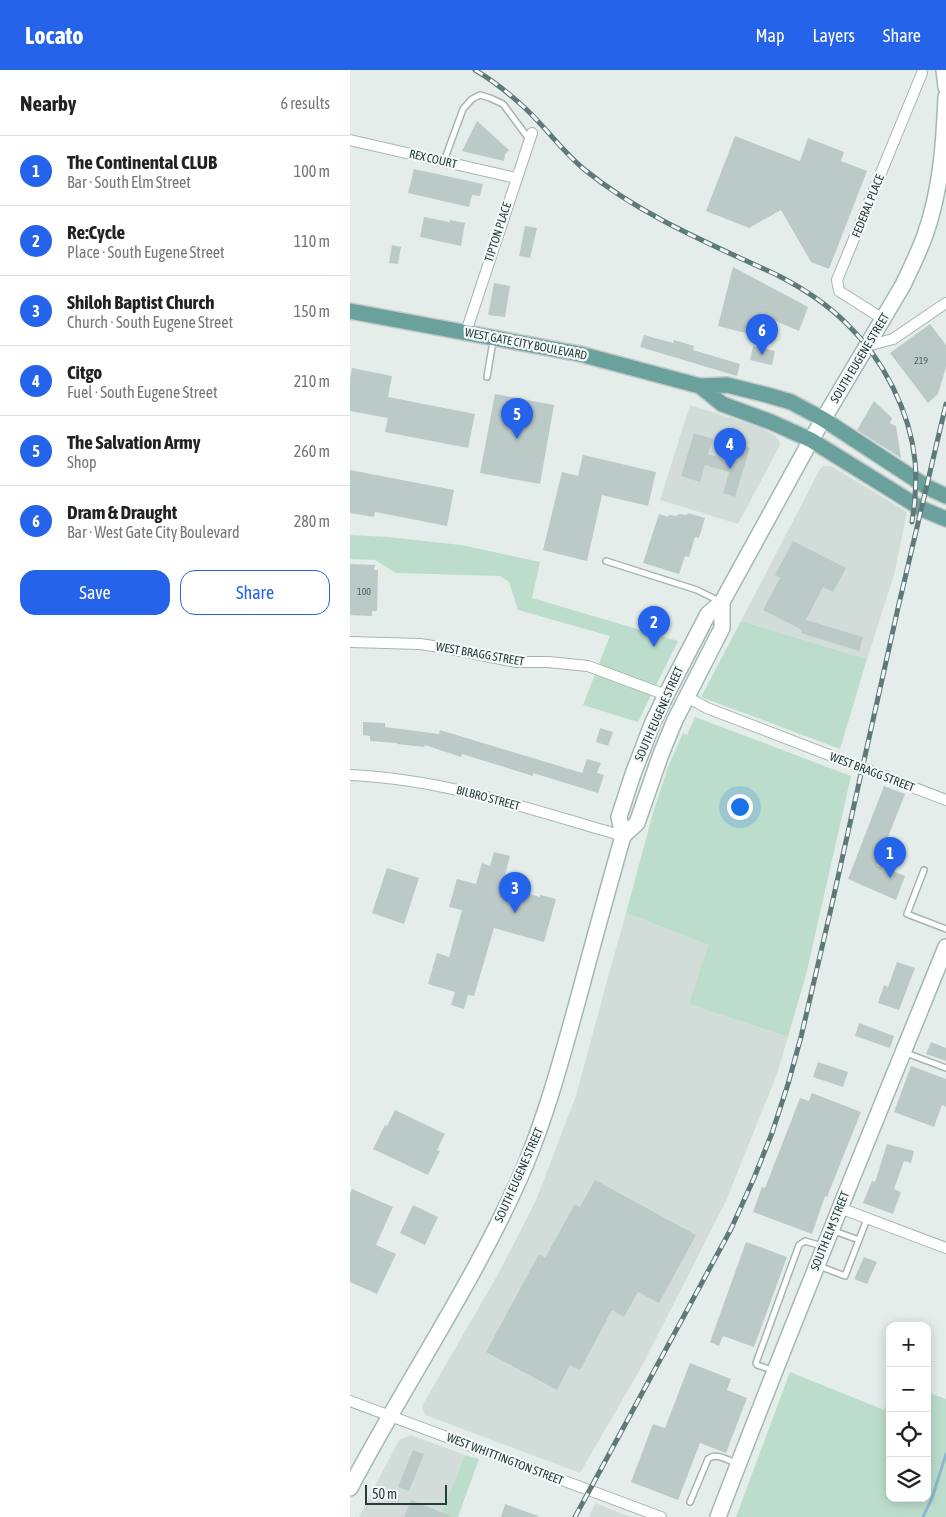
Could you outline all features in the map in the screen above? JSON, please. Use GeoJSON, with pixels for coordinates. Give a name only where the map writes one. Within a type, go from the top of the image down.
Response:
{"type":"FeatureCollection","features":[{"type":"Feature","properties":{"kind":"main road"},"geometry":{"type":"LineString","coordinates":[[944,70],[946,87]]}},
{"type":"Feature","properties":{"kind":"main road","name":"SOUTH EUGENE STREET"},"geometry":{"type":"LineString","coordinates":[[350,1488],[389,1416],[481,1257],[531,1152],[551,1094],[623,836],[619,817],[644,746],[666,694],[708,614],[722,602],[811,440],[903,284],[925,235],[941,174],[944,153],[946,97]]}},
{"type":"Feature","properties":{"kind":"main road","name":"WEST GATE CITY BOULEVARD"},"geometry":{"type":"LineString","coordinates":[[350,311],[580,354],[700,386],[727,385],[790,402],[823,419],[927,487],[946,496]]}},
{"type":"Feature","properties":{"kind":"main road","name":"WEST GATE CITY BOULEVARD"},"geometry":{"type":"LineString","coordinates":[[700,386],[722,404],[771,422],[811,440],[922,509],[946,519]]}},
{"type":"Feature","properties":{"kind":"main road","name":"SOUTH EUGENE STREET"},"geometry":{"type":"LineString","coordinates":[[623,836],[637,823],[661,754],[722,628],[722,602]]}},
{"type":"Feature","properties":{"kind":"main road","name":"SOUTH ELM STREET"},"geometry":{"type":"LineString","coordinates":[[718,1517],[824,1247],[946,947]]}},
{"type":"Feature","properties":{"kind":"street","name":"FEDERAL PLACE"},"geometry":{"type":"LineString","coordinates":[[883,319],[839,291],[837,280],[922,72]]}},
{"type":"Feature","properties":{"kind":"street","name":"TIPTON PLACE"},"geometry":{"type":"LineString","coordinates":[[466,332],[531,136]]}},
{"type":"Feature","properties":{"kind":"street","name":"REX COURT"},"geometry":{"type":"LineString","coordinates":[[350,140],[516,178]]}},
{"type":"Feature","properties":{"kind":"street"},"geometry":{"type":"LineString","coordinates":[[867,346],[893,339],[946,303]]}},
{"type":"Feature","properties":{"kind":"street","name":"WEST BRAGG STREET"},"geometry":{"type":"LineString","coordinates":[[350,642],[420,644],[516,662],[588,666],[666,694]]}},
{"type":"Feature","properties":{"kind":"street","name":"WEST BRAGG STREET"},"geometry":{"type":"LineString","coordinates":[[687,697],[707,708],[946,800]]}},
{"type":"Feature","properties":{"kind":"street","name":"BILBRO STREET"},"geometry":{"type":"LineString","coordinates":[[350,775],[374,776],[454,788],[623,836]]}},
{"type":"Feature","properties":{"kind":"street"},"geometry":{"type":"LineString","coordinates":[[840,1208],[946,1248]]}},
{"type":"Feature","properties":{"kind":"street","name":"WEST WHITTINGTON STREET"},"geometry":{"type":"LineString","coordinates":[[350,1401],[661,1517]]}},
{"type":"Feature","properties":{"kind":"lane"},"geometry":{"type":"LineString","coordinates":[[444,162],[463,109],[472,99],[480,95],[503,104],[531,136]]}},
{"type":"Feature","properties":{"kind":"lane"},"geometry":{"type":"LineString","coordinates":[[488,377],[494,337]]}},
{"type":"Feature","properties":{"kind":"lane"},"geometry":{"type":"LineString","coordinates":[[606,561],[697,590],[722,602]]}},
{"type":"Feature","properties":{"kind":"lane"},"geometry":{"type":"LineString","coordinates":[[924,870],[907,914],[946,929]]}},
{"type":"Feature","properties":{"kind":"lane"},"geometry":{"type":"LineString","coordinates":[[903,1052],[946,1068]]}},
{"type":"Feature","properties":{"kind":"lane"},"geometry":{"type":"LineString","coordinates":[[817,1265],[845,1276],[867,1218]]}},
{"type":"Feature","properties":{"kind":"lane"},"geometry":{"type":"LineString","coordinates":[[831,1230],[859,1240]]}},
{"type":"Feature","properties":{"kind":"lane"},"geometry":{"type":"LineString","coordinates":[[775,1371],[760,1367],[756,1363],[799,1245],[808,1241],[824,1247]]}},
{"type":"Feature","properties":{"kind":"lane"},"geometry":{"type":"LineString","coordinates":[[690,1502],[711,1456],[738,1464]]}},
{"type":"Feature","properties":{"kind":"shaded area"},"geometry":{"type":"Polygon","coordinates":[[[690,405],[759,427],[774,435],[780,442],[738,524],[660,500],[690,405]]]}},
{"type":"Feature","properties":{"kind":"shaded area"},"geometry":{"type":"Polygon","coordinates":[[[823,466],[831,466],[907,512],[894,575],[867,659],[741,621],[823,466]]]}},
{"type":"Feature","properties":{"kind":"shaded area"},"geometry":{"type":"Polygon","coordinates":[[[626,913],[708,945],[690,1004],[788,1037],[777,1074],[726,1201],[642,1366],[580,1473],[425,1415],[422,1406],[501,1269],[536,1200],[576,1096],[626,913]]]}},
{"type":"Feature","properties":{"kind":"shaded area"},"geometry":{"type":"Polygon","coordinates":[[[411,1435],[465,1455],[440,1517],[359,1517],[399,1440],[411,1435]]]}},
{"type":"Feature","properties":{"kind":"shaded area"},"geometry":{"type":"Polygon","coordinates":[[[595,1503],[631,1517],[589,1517],[595,1503]]]}},
{"type":"Feature","properties":{"kind":"green space"},"geometry":{"type":"Polygon","coordinates":[[[350,535],[461,545],[540,562],[532,598],[678,641],[638,722],[583,705],[610,636],[518,610],[509,582],[500,576],[396,573],[375,560],[350,559],[350,535]]]}},
{"type":"Feature","properties":{"kind":"green space"},"geometry":{"type":"Polygon","coordinates":[[[741,621],[867,659],[840,749],[701,697],[741,621]]]}},
{"type":"Feature","properties":{"kind":"green space"},"geometry":{"type":"Polygon","coordinates":[[[695,717],[851,776],[807,971],[788,1037],[689,1004],[708,945],[626,913],[653,813],[668,767],[683,733],[687,735],[695,717]]]}},
{"type":"Feature","properties":{"kind":"green space"},"geometry":{"type":"Polygon","coordinates":[[[790,1372],[884,1410],[886,1406],[886,1502],[931,1502],[931,1393],[946,1399],[946,1517],[736,1517],[790,1372]]]}},
{"type":"Feature","properties":{"kind":"green space"},"geometry":{"type":"Polygon","coordinates":[[[465,1455],[479,1459],[458,1517],[440,1517],[465,1455]]]}},
{"type":"Feature","properties":{"kind":"building"},"geometry":{"type":"Polygon","coordinates":[[[477,121],[509,150],[505,154],[504,161],[462,151],[477,121]]]}},
{"type":"Feature","properties":{"kind":"building"},"geometry":{"type":"Polygon","coordinates":[[[735,136],[800,161],[808,138],[844,152],[841,161],[867,171],[829,269],[811,262],[781,210],[749,228],[706,211],[735,136]]]}},
{"type":"Feature","properties":{"kind":"building"},"geometry":{"type":"Polygon","coordinates":[[[414,169],[483,184],[480,196],[472,195],[469,207],[408,193],[414,169]]]}},
{"type":"Feature","properties":{"kind":"building"},"geometry":{"type":"Polygon","coordinates":[[[424,217],[465,223],[461,246],[420,237],[424,217]]]}},
{"type":"Feature","properties":{"kind":"building"},"geometry":{"type":"Polygon","coordinates":[[[525,226],[537,228],[530,258],[519,256],[525,226]]]}},
{"type":"Feature","properties":{"kind":"building"},"geometry":{"type":"Polygon","coordinates":[[[392,245],[401,247],[398,264],[389,263],[392,245]]]}},
{"type":"Feature","properties":{"kind":"building"},"geometry":{"type":"Polygon","coordinates":[[[733,267],[808,307],[799,331],[764,316],[757,336],[718,326],[733,267]]]}},
{"type":"Feature","properties":{"kind":"building"},"geometry":{"type":"Polygon","coordinates":[[[494,283],[510,286],[505,317],[488,315],[494,283]]]}},
{"type":"Feature","properties":{"kind":"building"},"geometry":{"type":"Polygon","coordinates":[[[930,324],[946,345],[946,367],[938,394],[928,403],[890,353],[930,324]]]}},
{"type":"Feature","properties":{"kind":"building"},"geometry":{"type":"Polygon","coordinates":[[[644,335],[673,343],[674,340],[694,346],[693,350],[740,364],[737,376],[640,347],[644,335]]]}},
{"type":"Feature","properties":{"kind":"building"},"geometry":{"type":"Polygon","coordinates":[[[753,346],[775,351],[772,365],[750,360],[753,346]]]}},
{"type":"Feature","properties":{"kind":"building"},"geometry":{"type":"Polygon","coordinates":[[[352,368],[392,376],[388,397],[475,414],[468,448],[385,432],[388,418],[350,411],[352,368]]]}},
{"type":"Feature","properties":{"kind":"building"},"geometry":{"type":"Polygon","coordinates":[[[495,394],[554,405],[540,484],[480,473],[495,394]]]}},
{"type":"Feature","properties":{"kind":"building"},"geometry":{"type":"Polygon","coordinates":[[[874,401],[892,418],[890,423],[896,426],[901,458],[857,430],[874,401]]]}},
{"type":"Feature","properties":{"kind":"building"},"geometry":{"type":"Polygon","coordinates":[[[694,433],[713,439],[708,454],[732,462],[738,444],[750,448],[735,497],[723,493],[729,472],[705,465],[700,482],[681,476],[694,433]]]}},
{"type":"Feature","properties":{"kind":"building"},"geometry":{"type":"Polygon","coordinates":[[[583,455],[656,472],[648,506],[602,495],[587,561],[543,550],[562,472],[578,476],[583,455]]]}},
{"type":"Feature","properties":{"kind":"building"},"geometry":{"type":"Polygon","coordinates":[[[350,470],[454,490],[447,526],[375,512],[374,517],[350,513],[350,470]]]}},
{"type":"Feature","properties":{"kind":"building"},"geometry":{"type":"Polygon","coordinates":[[[688,513],[705,518],[699,538],[695,537],[689,557],[685,556],[679,574],[643,563],[659,514],[668,517],[669,515],[677,516],[678,514],[687,515],[688,513]]]}},
{"type":"Feature","properties":{"kind":"building"},"geometry":{"type":"Polygon","coordinates":[[[793,541],[846,568],[833,592],[823,587],[806,620],[863,637],[859,651],[801,633],[802,630],[763,610],[780,578],[775,575],[793,541]]]}},
{"type":"Feature","properties":{"kind":"building"},"geometry":{"type":"Polygon","coordinates":[[[350,564],[375,565],[374,570],[378,570],[377,611],[372,611],[372,616],[350,615],[350,564]]]}},
{"type":"Feature","properties":{"kind":"building"},"geometry":{"type":"Polygon","coordinates":[[[363,722],[385,723],[385,727],[439,734],[440,730],[582,773],[587,759],[601,763],[597,773],[604,775],[598,793],[533,773],[533,776],[462,754],[461,757],[425,745],[424,747],[370,741],[370,736],[363,735],[363,722]]]}},
{"type":"Feature","properties":{"kind":"building"},"geometry":{"type":"Polygon","coordinates":[[[600,728],[613,732],[608,746],[596,742],[600,728]]]}},
{"type":"Feature","properties":{"kind":"building"},"geometry":{"type":"Polygon","coordinates":[[[884,786],[905,794],[877,865],[905,876],[896,900],[848,879],[884,786]]]}},
{"type":"Feature","properties":{"kind":"building"},"geometry":{"type":"Polygon","coordinates":[[[494,852],[510,856],[502,886],[540,897],[540,895],[556,899],[544,942],[494,928],[474,996],[468,995],[464,1009],[451,1005],[455,992],[428,984],[437,953],[449,957],[462,910],[449,907],[457,879],[476,884],[482,863],[490,866],[494,852]]]}},
{"type":"Feature","properties":{"kind":"building"},"geometry":{"type":"Polygon","coordinates":[[[387,868],[419,878],[404,924],[372,913],[387,868]]]}},
{"type":"Feature","properties":{"kind":"building"},"geometry":{"type":"Polygon","coordinates":[[[897,962],[915,968],[899,1010],[878,1003],[884,985],[888,987],[897,962]]]}},
{"type":"Feature","properties":{"kind":"building"},"geometry":{"type":"Polygon","coordinates":[[[859,1023],[894,1036],[890,1048],[855,1036],[859,1023]]]}},
{"type":"Feature","properties":{"kind":"building"},"geometry":{"type":"Polygon","coordinates":[[[931,1042],[946,1048],[946,1061],[926,1054],[931,1042]]]}},
{"type":"Feature","properties":{"kind":"building"},"geometry":{"type":"Polygon","coordinates":[[[818,1062],[848,1072],[843,1087],[813,1077],[818,1062]]]}},
{"type":"Feature","properties":{"kind":"building"},"geometry":{"type":"Polygon","coordinates":[[[911,1066],[946,1079],[946,1107],[942,1105],[934,1127],[894,1112],[911,1066]]]}},
{"type":"Feature","properties":{"kind":"building"},"geometry":{"type":"Polygon","coordinates":[[[812,1093],[861,1112],[827,1197],[825,1196],[812,1234],[753,1212],[762,1187],[765,1188],[800,1098],[809,1101],[812,1093]]]}},
{"type":"Feature","properties":{"kind":"building"},"geometry":{"type":"Polygon","coordinates":[[[395,1110],[445,1134],[437,1150],[440,1151],[428,1175],[373,1149],[395,1110]]]}},
{"type":"Feature","properties":{"kind":"building"},"geometry":{"type":"Polygon","coordinates":[[[887,1144],[914,1151],[911,1163],[904,1161],[894,1189],[901,1192],[893,1214],[863,1203],[872,1181],[875,1182],[887,1144]]]}},
{"type":"Feature","properties":{"kind":"building"},"geometry":{"type":"Polygon","coordinates":[[[595,1180],[696,1235],[659,1303],[638,1292],[624,1317],[612,1310],[580,1370],[570,1365],[557,1390],[486,1352],[539,1254],[545,1258],[575,1204],[580,1207],[595,1180]]]}},
{"type":"Feature","properties":{"kind":"building"},"geometry":{"type":"Polygon","coordinates":[[[352,1189],[393,1207],[376,1245],[396,1254],[377,1294],[350,1282],[350,1194],[352,1189]]]}},
{"type":"Feature","properties":{"kind":"building"},"geometry":{"type":"Polygon","coordinates":[[[413,1205],[438,1217],[425,1245],[400,1233],[413,1205]]]}},
{"type":"Feature","properties":{"kind":"building"},"geometry":{"type":"Polygon","coordinates":[[[746,1242],[787,1257],[754,1347],[723,1336],[719,1346],[710,1342],[746,1242]]]}},
{"type":"Feature","properties":{"kind":"building"},"geometry":{"type":"Polygon","coordinates":[[[864,1257],[877,1262],[867,1284],[854,1279],[864,1257]]]}},
{"type":"Feature","properties":{"kind":"building"},"geometry":{"type":"Polygon","coordinates":[[[690,1363],[731,1379],[727,1390],[747,1398],[726,1453],[700,1443],[678,1500],[631,1482],[653,1424],[665,1428],[690,1363]]]}},
{"type":"Feature","properties":{"kind":"building"},"geometry":{"type":"Polygon","coordinates":[[[413,1450],[424,1454],[409,1491],[398,1487],[413,1450]]]}},
{"type":"Feature","properties":{"kind":"building"},"geometry":{"type":"Polygon","coordinates":[[[411,1500],[453,1517],[404,1517],[411,1500]]]}},
{"type":"Feature","properties":{"kind":"building"},"geometry":{"type":"Polygon","coordinates":[[[505,1504],[538,1516],[538,1517],[501,1517],[505,1504]]]}},
{"type":"Feature","properties":{"kind":"waterway"},"geometry":{"type":"LineString","coordinates":[[923,1517],[932,1498],[946,1454]]}},
{"type":"Feature","properties":{"kind":"railway"},"geometry":{"type":"LineString","coordinates":[[475,70],[515,99],[577,163],[607,187],[654,216],[797,286],[823,303],[847,324],[872,353],[883,370],[893,387],[907,423],[916,469],[912,522]]}},
{"type":"Feature","properties":{"kind":"railway"},"geometry":{"type":"LineString","coordinates":[[575,1517],[731,1229],[772,1133],[801,1037],[946,404]]}},
{"type":"Feature","properties":{"kind":"place","name":"Dram & Draught"},"geometry":{"type":"Point","coordinates":[762,355]}},
{"type":"Feature","properties":{"kind":"place","name":"The Salvation Army"},"geometry":{"type":"Point","coordinates":[517,439]}},
{"type":"Feature","properties":{"kind":"place","name":"Citgo"},"geometry":{"type":"Point","coordinates":[730,469]}},
{"type":"Feature","properties":{"kind":"place","name":"Re:Cycle"},"geometry":{"type":"Point","coordinates":[654,647]}},
{"type":"Feature","properties":{"kind":"place","name":"The Continental CLUB"},"geometry":{"type":"Point","coordinates":[890,878]}},
{"type":"Feature","properties":{"kind":"place","name":"Shiloh Baptist Church"},"geometry":{"type":"Point","coordinates":[515,913]}}]}
